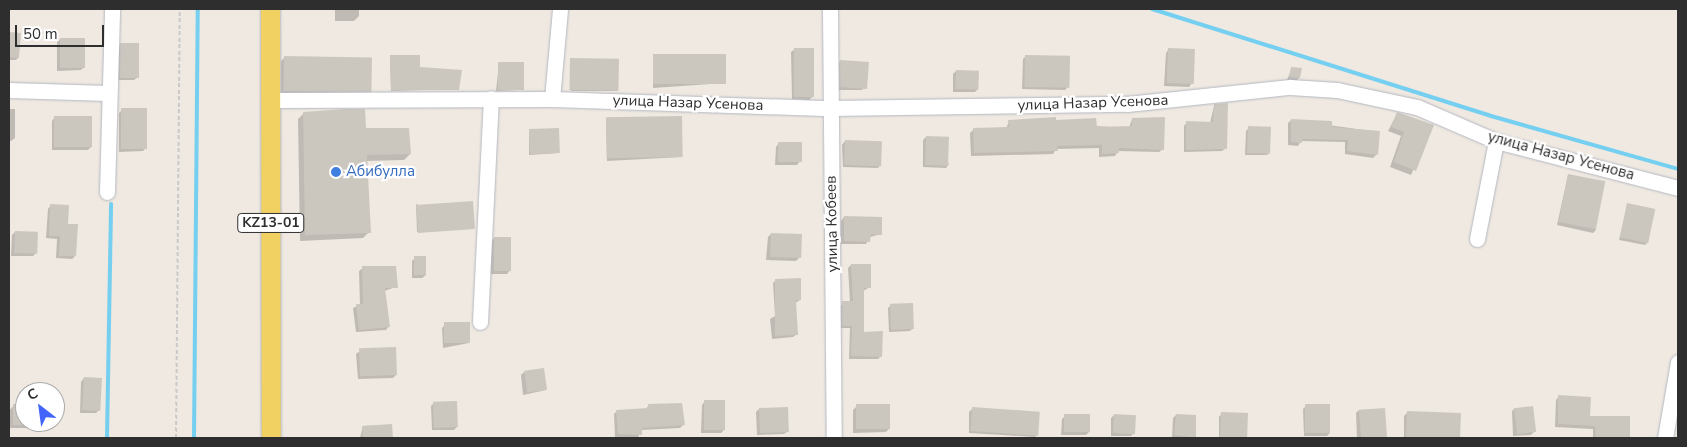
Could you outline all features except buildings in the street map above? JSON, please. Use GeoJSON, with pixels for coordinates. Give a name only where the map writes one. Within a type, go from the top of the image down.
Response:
{"type":"FeatureCollection","features":[{"type":"Feature","properties":{"kind":"main road","name":"KZ13-01"},"geometry":{"type":"LineString","coordinates":[[270,9],[271,438]]}},
{"type":"Feature","properties":{"kind":"street"},"geometry":{"type":"LineString","coordinates":[[107,192],[108,93],[112,9]]}},
{"type":"Feature","properties":{"kind":"street"},"geometry":{"type":"LineString","coordinates":[[552,99],[560,9]]}},
{"type":"Feature","properties":{"kind":"street","name":"улица Кобеев"},"geometry":{"type":"LineString","coordinates":[[830,9],[834,438]]}},
{"type":"Feature","properties":{"kind":"street","name":"улица Назар Усенова"},"geometry":{"type":"LineString","coordinates":[[271,100],[491,98],[830,108],[1127,104],[1290,87],[1337,90],[1417,107],[1496,141],[1678,188]]}},
{"type":"Feature","properties":{"kind":"street"},"geometry":{"type":"LineString","coordinates":[[9,90],[108,93]]}},
{"type":"Feature","properties":{"kind":"street"},"geometry":{"type":"LineString","coordinates":[[480,322],[491,98]]}},
{"type":"Feature","properties":{"kind":"street"},"geometry":{"type":"LineString","coordinates":[[1477,239],[1496,141]]}},
{"type":"Feature","properties":{"kind":"street"},"geometry":{"type":"LineString","coordinates":[[1665,438],[1678,362]]}},
{"type":"Feature","properties":{"kind":"path"},"geometry":{"type":"LineString","coordinates":[[176,438],[180,9]]}},
{"type":"Feature","properties":{"kind":"waterway"},"geometry":{"type":"LineString","coordinates":[[194,438],[198,9]]}},
{"type":"Feature","properties":{"kind":"waterway"},"geometry":{"type":"LineString","coordinates":[[1152,9],[1491,116],[1678,169]]}},
{"type":"Feature","properties":{"kind":"waterway"},"geometry":{"type":"LineString","coordinates":[[107,438],[111,204]]}},
{"type":"Feature","properties":{"kind":"place","name":"Абибулла"},"geometry":{"type":"Point","coordinates":[336,172]}}]}
